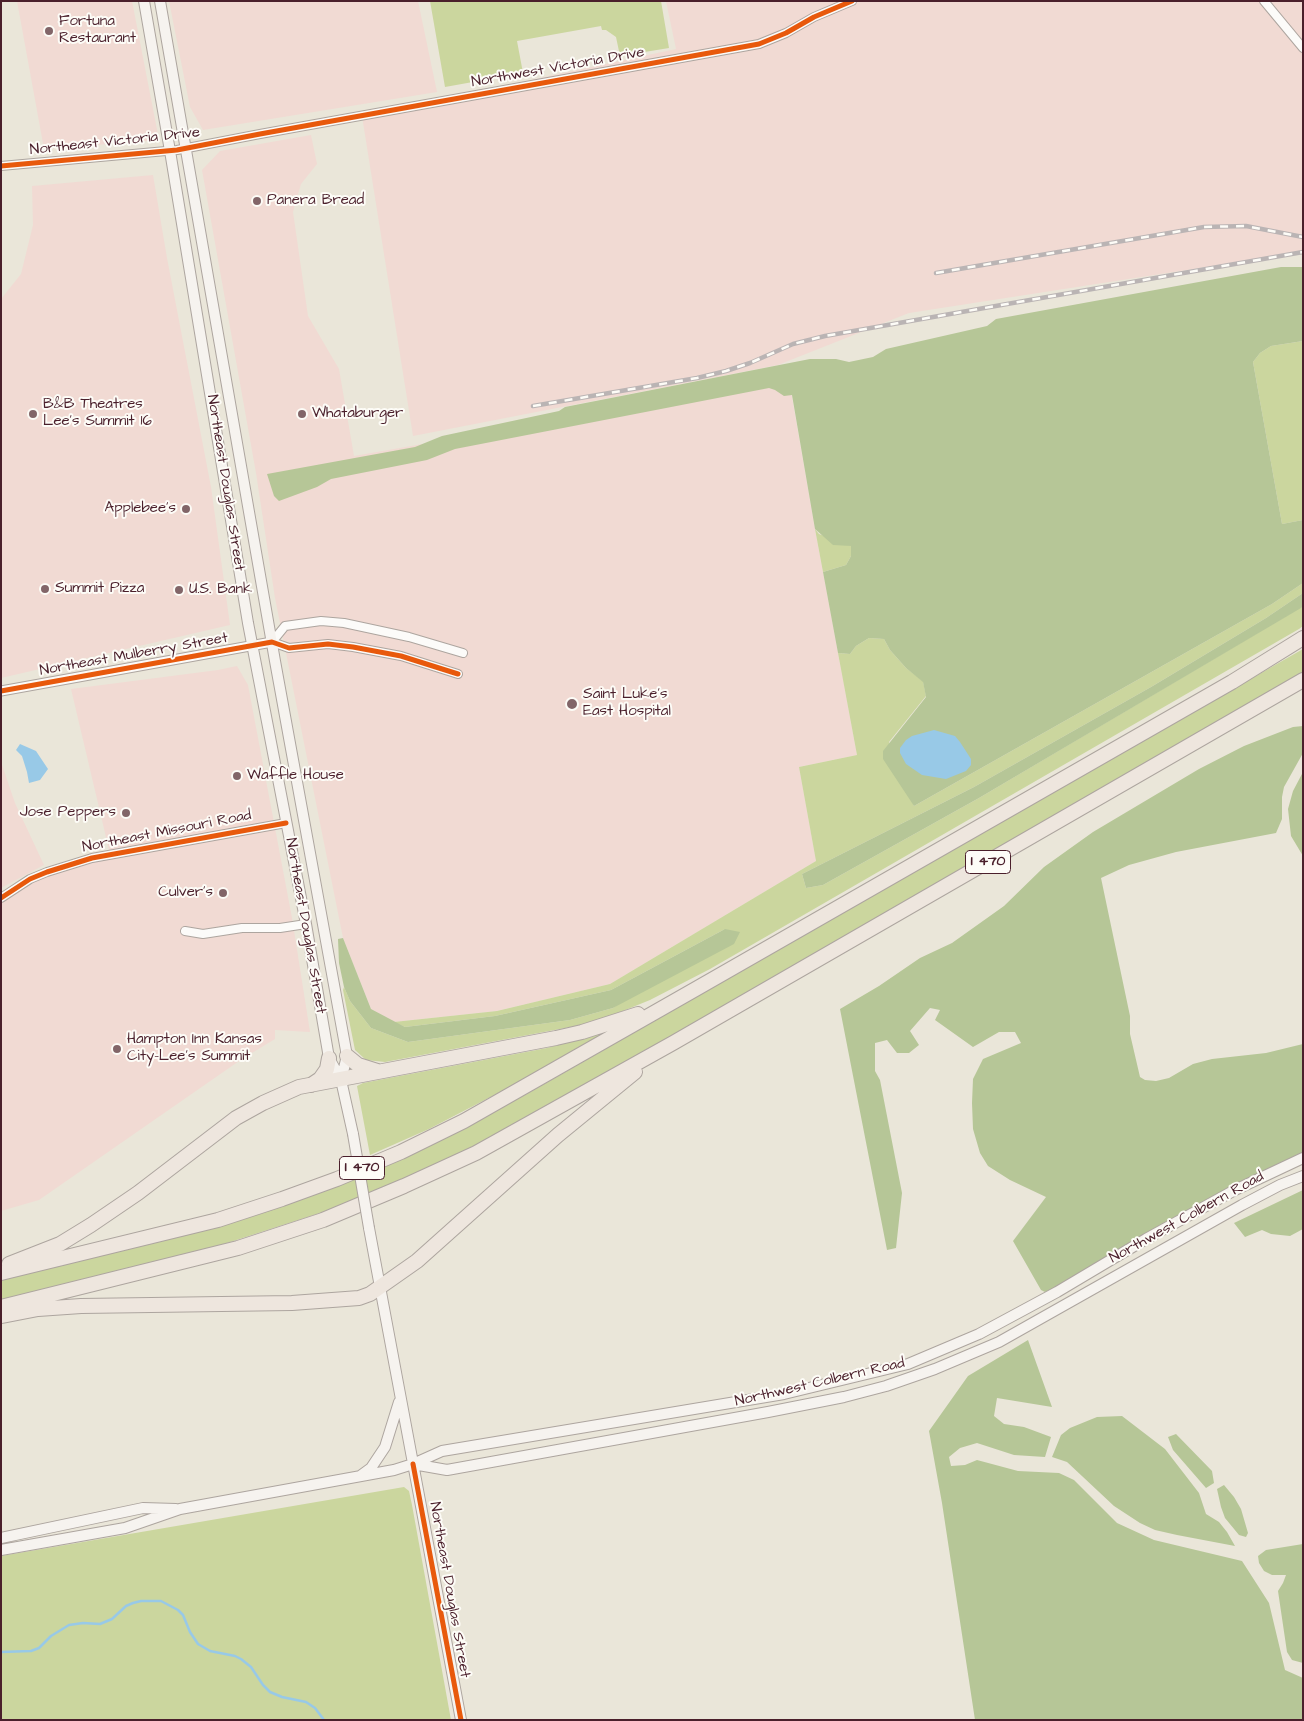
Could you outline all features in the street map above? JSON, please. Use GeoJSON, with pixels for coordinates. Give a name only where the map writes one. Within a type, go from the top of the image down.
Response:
{"type":"FeatureCollection","features":[{"type":"Feature","properties":{"kind":"highway","name":"I 470"},"geometry":{"type":"LineString","coordinates":[[1,1273],[218,1220],[282,1199],[338,1179],[464,1121],[1232,682],[1303,638]]}},
{"type":"Feature","properties":{"kind":"highway","name":"I 470"},"geometry":{"type":"LineString","coordinates":[[1,1307],[238,1248],[323,1220],[476,1153],[674,1043],[1303,680]]}},
{"type":"Feature","properties":{"kind":"highway"},"geometry":{"type":"LineString","coordinates":[[1,1267],[60,1244],[138,1193],[236,1118],[299,1087],[582,1032],[629,1018],[694,990]]}},
{"type":"Feature","properties":{"kind":"highway"},"geometry":{"type":"LineString","coordinates":[[1,1316],[38,1309],[81,1306],[323,1301],[359,1298],[370,1294],[418,1261],[558,1135],[613,1089],[674,1043]]}},
{"type":"Feature","properties":{"kind":"highway"},"geometry":{"type":"LineString","coordinates":[[347,1056],[358,1065],[380,1072]]}},
{"type":"Feature","properties":{"kind":"highway"},"geometry":{"type":"LineString","coordinates":[[311,1085],[320,1079],[327,1070],[329,1058]]}},
{"type":"Feature","properties":{"kind":"main road","name":"Northeast Douglas Street"},"geometry":{"type":"LineString","coordinates":[[144,1],[253,646],[306,924],[329,1058],[341,1080],[352,1134],[461,1720]]}},
{"type":"Feature","properties":{"kind":"main road","name":"Northeast Douglas Street"},"geometry":{"type":"LineString","coordinates":[[160,1],[272,642],[347,1056],[341,1080]]}},
{"type":"Feature","properties":{"kind":"main road","name":"Northwest Colbern Road"},"geometry":{"type":"LineString","coordinates":[[180,1509],[394,1470],[442,1451],[784,1394],[882,1372],[908,1364],[979,1334],[1057,1292],[1227,1194],[1303,1158]]}},
{"type":"Feature","properties":{"kind":"main road","name":"Northwest Colbern Road"},"geometry":{"type":"LineString","coordinates":[[413,1464],[447,1470],[768,1412],[844,1397],[886,1386],[943,1366],[1000,1342],[1242,1204],[1303,1176]]}},
{"type":"Feature","properties":{"kind":"main road"},"geometry":{"type":"LineString","coordinates":[[882,1372],[886,1386]]}},
{"type":"Feature","properties":{"kind":"main road"},"geometry":{"type":"LineString","coordinates":[[360,1476],[371,1468],[385,1447],[400,1398]]}},
{"type":"Feature","properties":{"kind":"main road"},"geometry":{"type":"LineString","coordinates":[[1,1538],[143,1508],[180,1509]]}},
{"type":"Feature","properties":{"kind":"main road"},"geometry":{"type":"LineString","coordinates":[[1,1550],[125,1528],[180,1509]]}},
{"type":"Feature","properties":{"kind":"street","name":"Northwest Victoria Drive"},"geometry":{"type":"LineString","coordinates":[[260,134],[760,44],[786,33],[814,17],[852,1]]}},
{"type":"Feature","properties":{"kind":"street"},"geometry":{"type":"LineString","coordinates":[[1264,1],[1303,48]]}},
{"type":"Feature","properties":{"kind":"street","name":"Northeast Victoria Drive"},"geometry":{"type":"LineString","coordinates":[[1,166],[170,151],[260,134]]}},
{"type":"Feature","properties":{"kind":"street"},"geometry":{"type":"LineString","coordinates":[[458,674],[401,656],[353,647],[328,644],[289,648],[272,642],[285,626],[320,621],[353,625],[409,637],[463,653]]}},
{"type":"Feature","properties":{"kind":"street","name":"Northeast Mulberry Street"},"geometry":{"type":"LineString","coordinates":[[1,691],[272,642]]}},
{"type":"Feature","properties":{"kind":"street","name":"Northeast Missouri Road"},"geometry":{"type":"LineString","coordinates":[[1,898],[30,879],[92,858],[286,823]]}},
{"type":"Feature","properties":{"kind":"street"},"geometry":{"type":"LineString","coordinates":[[185,932],[203,934],[242,928],[280,928],[306,924]]}},
{"type":"Feature","properties":{"kind":"shaded area"},"geometry":{"type":"Polygon","coordinates":[[[17,1],[132,1],[159,140],[44,149],[17,1]]]}},
{"type":"Feature","properties":{"kind":"shaded area"},"geometry":{"type":"Polygon","coordinates":[[[169,1],[418,1],[437,92],[203,130],[190,107],[169,1]]]}},
{"type":"Feature","properties":{"kind":"shaded area"},"geometry":{"type":"Polygon","coordinates":[[[666,1],[1303,1],[1303,252],[909,313],[778,365],[413,436],[362,116],[676,49],[666,1]]]}},
{"type":"Feature","properties":{"kind":"shaded area","name":"Saint Luke's East Hospital"},"geometry":{"type":"Polygon","coordinates":[[[311,135],[317,164],[301,184],[293,212],[308,316],[339,369],[354,456],[789,380],[857,755],[799,767],[816,861],[610,984],[497,1011],[394,1022],[371,1009],[343,938],[275,598],[256,473],[202,170],[220,151],[311,135]]]}},
{"type":"Feature","properties":{"kind":"shaded area"},"geometry":{"type":"Polygon","coordinates":[[[153,175],[211,487],[230,625],[1,678],[1,299],[21,274],[33,225],[32,186],[153,175]]]}},
{"type":"Feature","properties":{"kind":"shaded area"},"geometry":{"type":"Polygon","coordinates":[[[237,666],[248,685],[292,918],[310,1032],[275,1030],[275,1039],[242,1059],[39,1200],[1,1211],[1,899],[45,868],[115,854],[110,854],[71,689],[237,666]]]}},
{"type":"Feature","properties":{"kind":"shaded area"},"geometry":{"type":"Polygon","coordinates":[[[1,762],[15,803],[44,865],[1,888],[1,762]]]}},
{"type":"Feature","properties":{"kind":"green space"},"geometry":{"type":"Polygon","coordinates":[[[430,1],[661,1],[669,48],[620,56],[616,37],[606,30],[602,30],[601,26],[517,41],[523,73],[445,87],[430,1]]]}},
{"type":"Feature","properties":{"kind":"green space"},"geometry":{"type":"Polygon","coordinates":[[[1281,267],[1303,267],[1303,341],[1271,346],[1260,353],[1253,362],[1282,524],[1303,520],[1303,583],[1272,604],[914,806],[883,759],[883,751],[926,697],[923,682],[906,668],[890,650],[884,639],[869,638],[856,646],[850,654],[838,653],[823,572],[846,565],[851,556],[851,546],[833,545],[815,529],[792,395],[784,396],[769,388],[455,449],[427,460],[331,479],[317,487],[279,501],[274,496],[267,474],[415,447],[442,436],[559,411],[565,407],[810,359],[836,359],[849,362],[873,357],[886,349],[987,326],[996,319],[1281,267]]]}},
{"type":"Feature","properties":{"kind":"green space"},"geometry":{"type":"Polygon","coordinates":[[[1303,341],[1303,520],[1282,524],[1253,362],[1260,353],[1271,346],[1303,341]]]}},
{"type":"Feature","properties":{"kind":"green space"},"geometry":{"type":"Polygon","coordinates":[[[815,529],[819,534],[851,546],[851,556],[846,565],[823,572],[815,529]]]}},
{"type":"Feature","properties":{"kind":"green space"},"geometry":{"type":"Polygon","coordinates":[[[1303,583],[1303,593],[1266,618],[1151,687],[974,787],[802,874],[806,888],[823,885],[979,798],[1303,606],[1303,626],[1299,629],[710,969],[650,1000],[581,1025],[385,1062],[366,1060],[355,1050],[343,990],[344,987],[350,1001],[371,1028],[408,1042],[570,1020],[613,1008],[725,929],[611,990],[495,1016],[405,1027],[394,1022],[497,1011],[610,984],[816,861],[799,767],[857,755],[838,653],[850,654],[856,646],[869,638],[884,639],[890,650],[906,668],[923,681],[926,696],[889,742],[914,806],[1272,604],[1303,583]]]}},
{"type":"Feature","properties":{"kind":"green space"},"geometry":{"type":"Polygon","coordinates":[[[1303,593],[1303,606],[1301,608],[979,798],[823,885],[806,888],[802,874],[974,787],[1151,687],[1266,618],[1303,593]]]}},
{"type":"Feature","properties":{"kind":"green space"},"geometry":{"type":"Polygon","coordinates":[[[1303,649],[1303,672],[1295,677],[622,1065],[470,1148],[410,1177],[320,1213],[224,1244],[1,1301],[1,1279],[225,1223],[476,1121],[525,1095],[1303,649]]]}},
{"type":"Feature","properties":{"kind":"green space"},"geometry":{"type":"Polygon","coordinates":[[[1303,726],[1303,753],[1284,787],[1282,819],[1276,833],[1176,852],[1129,865],[1101,878],[1130,1016],[1130,1034],[1140,1077],[1145,1080],[1156,1081],[1169,1078],[1193,1064],[1212,1059],[1266,1053],[1303,1044],[1303,1153],[1257,1174],[1045,1292],[1041,1290],[1013,1241],[1046,1197],[1010,1180],[988,1166],[980,1153],[973,1129],[973,1079],[983,1059],[1021,1043],[1015,1032],[999,1032],[973,1047],[935,1020],[940,1010],[930,1008],[910,1031],[919,1045],[909,1053],[897,1053],[887,1040],[875,1043],[875,1071],[880,1080],[902,1193],[896,1248],[887,1250],[840,1009],[879,986],[920,958],[952,943],[1004,906],[1044,867],[1093,832],[1199,769],[1244,746],[1293,727],[1303,726]]]}},
{"type":"Feature","properties":{"kind":"green space"},"geometry":{"type":"Polygon","coordinates":[[[1303,772],[1303,856],[1291,836],[1288,809],[1293,791],[1303,772]]]}},
{"type":"Feature","properties":{"kind":"green space"},"geometry":{"type":"Polygon","coordinates":[[[725,929],[740,932],[734,944],[613,1008],[570,1020],[408,1042],[371,1028],[350,1001],[344,987],[339,963],[338,939],[343,938],[371,1009],[405,1027],[495,1016],[611,990],[725,929]]]}},
{"type":"Feature","properties":{"kind":"green space"},"geometry":{"type":"Polygon","coordinates":[[[606,1030],[608,1031],[540,1071],[429,1129],[370,1155],[357,1086],[363,1083],[547,1048],[606,1030]]]}},
{"type":"Feature","properties":{"kind":"green space"},"geometry":{"type":"Polygon","coordinates":[[[1303,1190],[1303,1229],[1290,1236],[1271,1234],[1262,1230],[1245,1237],[1234,1223],[1303,1190]]]}},
{"type":"Feature","properties":{"kind":"green space"},"geometry":{"type":"Polygon","coordinates":[[[1028,1340],[1052,1407],[997,1398],[994,1416],[1004,1424],[1024,1427],[1051,1437],[1045,1457],[1014,1455],[977,1443],[960,1448],[949,1457],[951,1466],[965,1465],[977,1460],[1018,1471],[1059,1473],[1074,1480],[1117,1523],[1154,1540],[1242,1561],[1269,1603],[1285,1670],[1303,1678],[1303,1720],[975,1720],[942,1503],[929,1431],[968,1376],[1028,1340]]]}},
{"type":"Feature","properties":{"kind":"green space"},"geometry":{"type":"Polygon","coordinates":[[[1122,1416],[1165,1449],[1199,1493],[1206,1514],[1219,1522],[1235,1546],[1155,1530],[1140,1523],[1114,1506],[1067,1462],[1052,1457],[1061,1435],[1070,1428],[1097,1417],[1122,1416]]]}},
{"type":"Feature","properties":{"kind":"green space"},"geometry":{"type":"Polygon","coordinates":[[[1176,1434],[1212,1471],[1214,1483],[1206,1488],[1173,1450],[1168,1437],[1176,1434]]]}},
{"type":"Feature","properties":{"kind":"green space"},"geometry":{"type":"Polygon","coordinates":[[[1224,1485],[1241,1509],[1248,1533],[1246,1537],[1239,1535],[1225,1518],[1217,1489],[1224,1485]]]}},
{"type":"Feature","properties":{"kind":"green space"},"geometry":{"type":"Polygon","coordinates":[[[404,1487],[409,1491],[412,1505],[451,1720],[1,1720],[1,1556],[404,1487]]]}},
{"type":"Feature","properties":{"kind":"green space"},"geometry":{"type":"Polygon","coordinates":[[[1303,1544],[1303,1663],[1292,1660],[1287,1652],[1278,1591],[1286,1575],[1272,1575],[1264,1571],[1259,1563],[1258,1556],[1266,1550],[1303,1544]]]}},
{"type":"Feature","properties":{"kind":"water"},"geometry":{"type":"Polygon","coordinates":[[[934,730],[955,736],[960,742],[971,759],[971,765],[966,771],[946,779],[922,775],[906,764],[900,753],[900,748],[906,740],[912,736],[934,730]]]}},
{"type":"Feature","properties":{"kind":"water"},"geometry":{"type":"Polygon","coordinates":[[[20,744],[36,751],[48,769],[40,780],[29,783],[22,756],[16,750],[20,744]]]}},
{"type":"Feature","properties":{"kind":"waterway"},"geometry":{"type":"LineString","coordinates":[[1,1652],[31,1651],[39,1648],[51,1636],[69,1625],[83,1623],[100,1624],[112,1619],[126,1606],[133,1603],[161,1601],[178,1610],[183,1615],[190,1632],[198,1644],[210,1651],[241,1659],[251,1667],[270,1692],[282,1697],[306,1702],[315,1708],[324,1720]]}},
{"type":"Feature","properties":{"kind":"railway"},"geometry":{"type":"LineString","coordinates":[[936,273],[1204,227],[1246,226],[1303,237]]}},
{"type":"Feature","properties":{"kind":"railway"},"geometry":{"type":"LineString","coordinates":[[533,406],[697,378],[726,371],[750,363],[793,344],[825,336],[1303,252]]}},
{"type":"Feature","properties":{"kind":"cycle path"},"geometry":{"type":"LineString","coordinates":[[1,166],[177,150],[759,44],[852,1]]}},
{"type":"Feature","properties":{"kind":"cycle path"},"geometry":{"type":"LineString","coordinates":[[1,691],[272,642],[289,648],[328,644],[353,647],[401,656],[458,674]]}},
{"type":"Feature","properties":{"kind":"cycle path"},"geometry":{"type":"LineString","coordinates":[[1,898],[30,879],[92,858],[286,823]]}},
{"type":"Feature","properties":{"kind":"cycle path"},"geometry":{"type":"LineString","coordinates":[[413,1464],[461,1720]]}},
{"type":"Feature","properties":{"kind":"place","name":"Fortuna Restaurant"},"geometry":{"type":"Point","coordinates":[49,31]}},
{"type":"Feature","properties":{"kind":"place","name":"Panera Bread"},"geometry":{"type":"Point","coordinates":[257,201]}},
{"type":"Feature","properties":{"kind":"place","name":"B&B Theatres Lee's Summit 16"},"geometry":{"type":"Point","coordinates":[33,414]}},
{"type":"Feature","properties":{"kind":"place","name":"Whataburger"},"geometry":{"type":"Point","coordinates":[302,414]}},
{"type":"Feature","properties":{"kind":"place","name":"Applebee's"},"geometry":{"type":"Point","coordinates":[186,509]}},
{"type":"Feature","properties":{"kind":"place","name":"Summit Pizza"},"geometry":{"type":"Point","coordinates":[45,589]}},
{"type":"Feature","properties":{"kind":"place","name":"U.S. Bank"},"geometry":{"type":"Point","coordinates":[179,590]}},
{"type":"Feature","properties":{"kind":"place","name":"Saint Luke's East Hospital"},"geometry":{"type":"Point","coordinates":[572,704]}},
{"type":"Feature","properties":{"kind":"place","name":"Waffle House"},"geometry":{"type":"Point","coordinates":[237,776]}},
{"type":"Feature","properties":{"kind":"place","name":"Jose Peppers"},"geometry":{"type":"Point","coordinates":[126,813]}},
{"type":"Feature","properties":{"kind":"place","name":"Culver's"},"geometry":{"type":"Point","coordinates":[223,893]}},
{"type":"Feature","properties":{"kind":"place","name":"Hampton Inn Kansas City-Lee's Summit"},"geometry":{"type":"Point","coordinates":[117,1049]}}]}
